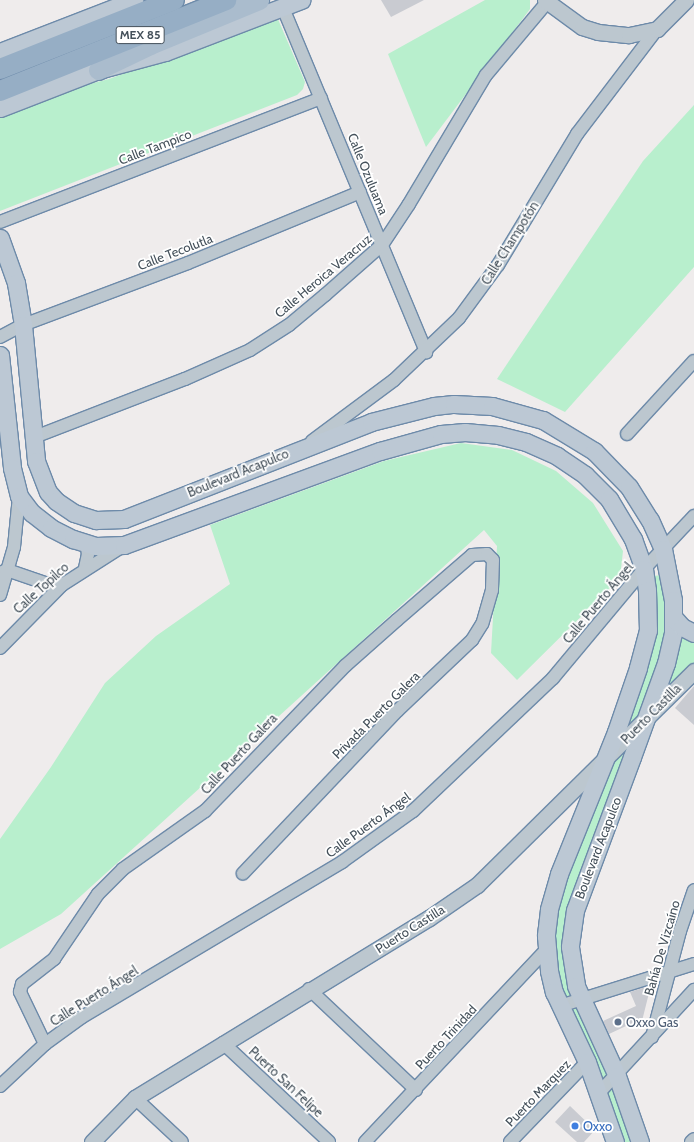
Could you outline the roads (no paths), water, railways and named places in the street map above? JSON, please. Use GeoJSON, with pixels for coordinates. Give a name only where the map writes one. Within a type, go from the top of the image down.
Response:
{"type":"FeatureCollection","features":[{"type":"Feature","properties":{"kind":"highway","name":"MEX 85"},"geometry":{"type":"LineString","coordinates":[[0,69],[174,0]]}},
{"type":"Feature","properties":{"kind":"highway","name":"MEX 85"},"geometry":{"type":"LineString","coordinates":[[0,91],[226,0]]}},
{"type":"Feature","properties":{"kind":"main road"},"geometry":{"type":"LineString","coordinates":[[0,52],[134,0]]}},
{"type":"Feature","properties":{"kind":"main road"},"geometry":{"type":"LineString","coordinates":[[0,108],[98,70],[150,45],[259,0]]}},
{"type":"Feature","properties":{"kind":"main road"},"geometry":{"type":"LineString","coordinates":[[98,70],[165,52],[301,0]]}},
{"type":"Feature","properties":{"kind":"main road","name":"Boulevard Acapulco"},"geometry":{"type":"LineString","coordinates":[[0,238],[16,283],[23,325],[32,438],[36,461],[46,488],[56,501],[74,513],[96,520],[124,519],[304,447],[371,422],[427,407],[454,404],[492,406],[543,420],[577,439],[619,476],[650,520],[663,549],[674,618],[666,662],[575,910],[570,935],[572,972],[581,999],[617,1076],[640,1142]]}},
{"type":"Feature","properties":{"kind":"main road","name":"Boulevard Acapulco"},"geometry":{"type":"LineString","coordinates":[[0,355],[5,456],[19,496],[32,512],[51,528],[86,543],[108,547],[124,545],[420,438],[465,432],[498,435],[526,442],[563,460],[585,474],[609,499],[633,539],[644,569],[648,610],[645,642],[618,725],[559,874],[549,910],[546,950],[551,980],[560,1006],[587,1062],[615,1142]]}},
{"type":"Feature","properties":{"kind":"main road"},"geometry":{"type":"LineString","coordinates":[[74,513],[86,543]]}},
{"type":"Feature","properties":{"kind":"main road"},"geometry":{"type":"LineString","coordinates":[[674,618],[682,628],[694,633]]}},
{"type":"Feature","properties":{"kind":"main road"},"geometry":{"type":"LineString","coordinates":[[559,874],[586,882]]}},
{"type":"Feature","properties":{"kind":"street"},"geometry":{"type":"LineString","coordinates":[[547,1],[582,27],[598,32],[629,35],[657,29]]}},
{"type":"Feature","properties":{"kind":"street","name":"Calle Heroica Veracruz"},"geometry":{"type":"LineString","coordinates":[[32,438],[185,379],[250,350],[289,325],[382,245],[409,204],[486,75],[547,1]]}},
{"type":"Feature","properties":{"kind":"street","name":"Calle Champotón"},"geometry":{"type":"LineString","coordinates":[[304,447],[394,380],[426,352],[459,318],[498,264],[577,134],[657,29],[682,2]]}},
{"type":"Feature","properties":{"kind":"street","name":"Calle Ozuluama"},"geometry":{"type":"LineString","coordinates":[[283,8],[426,352]]}},
{"type":"Feature","properties":{"kind":"street","name":"Calle Tampico"},"geometry":{"type":"LineString","coordinates":[[0,222],[321,98]]}},
{"type":"Feature","properties":{"kind":"street","name":"Calle Tecolutla"},"geometry":{"type":"LineString","coordinates":[[0,337],[23,325],[188,263],[360,192]]}},
{"type":"Feature","properties":{"kind":"street"},"geometry":{"type":"LineString","coordinates":[[627,434],[694,361]]}},
{"type":"Feature","properties":{"kind":"street","name":"Calle Topilco"},"geometry":{"type":"LineString","coordinates":[[0,595],[4,572],[14,547],[19,496]]}},
{"type":"Feature","properties":{"kind":"street","name":"Calle Puerto Ángel"},"geometry":{"type":"LineString","coordinates":[[0,1086],[45,1044],[82,1017],[342,862],[413,811],[554,678],[644,569],[694,516]]}},
{"type":"Feature","properties":{"kind":"street","name":"Calle Topilco"},"geometry":{"type":"LineString","coordinates":[[86,543],[88,554],[86,568]]}},
{"type":"Feature","properties":{"kind":"street","name":"Calle Topilco"},"geometry":{"type":"LineString","coordinates":[[0,648],[62,585],[86,568],[124,545]]}},
{"type":"Feature","properties":{"kind":"street","name":"Calle Puerto Galera"},"geometry":{"type":"LineString","coordinates":[[45,1044],[20,992],[24,980],[59,953],[89,906],[107,884],[123,869],[205,811],[345,666],[472,555],[487,554],[493,560]]}},
{"type":"Feature","properties":{"kind":"street","name":"Privada Puerto Galera"},"geometry":{"type":"LineString","coordinates":[[243,873],[397,711],[472,640],[482,624],[489,606],[493,560]]}},
{"type":"Feature","properties":{"kind":"street"},"geometry":{"type":"LineString","coordinates":[[4,572],[45,583],[62,585]]}},
{"type":"Feature","properties":{"kind":"street","name":"Puerto Castilla"},"geometry":{"type":"LineString","coordinates":[[92,1142],[135,1098],[181,1072],[223,1043],[428,918],[476,885],[643,724],[694,671]]}},
{"type":"Feature","properties":{"kind":"street","name":"Bahía De Vizcaíno"},"geometry":{"type":"LineString","coordinates":[[652,1037],[694,890]]}},
{"type":"Feature","properties":{"kind":"street","name":"Puerto Trinidad"},"geometry":{"type":"LineString","coordinates":[[365,1142],[416,1090],[546,950]]}},
{"type":"Feature","properties":{"kind":"street"},"geometry":{"type":"LineString","coordinates":[[560,1006],[670,970],[694,964]]}},
{"type":"Feature","properties":{"kind":"street"},"geometry":{"type":"LineString","coordinates":[[310,989],[416,1090]]}},
{"type":"Feature","properties":{"kind":"street"},"geometry":{"type":"LineString","coordinates":[[598,1094],[617,1076],[694,990]]}},
{"type":"Feature","properties":{"kind":"street","name":"Puerto San Felipe"},"geometry":{"type":"LineString","coordinates":[[223,1043],[329,1142]]}},
{"type":"Feature","properties":{"kind":"street","name":"Puerto Marquez"},"geometry":{"type":"LineString","coordinates":[[510,1142],[587,1062]]}},
{"type":"Feature","properties":{"kind":"street"},"geometry":{"type":"LineString","coordinates":[[135,1098],[182,1142]]}},
{"type":"Feature","properties":{"kind":"street"},"geometry":{"type":"LineString","coordinates":[[691,1142],[694,1139]]}},
{"type":"Feature","properties":{"kind":"place","name":"Oxxo Gas"},"geometry":{"type":"Point","coordinates":[618,1022]}},
{"type":"Feature","properties":{"kind":"place","name":"Oxxo"},"geometry":{"type":"Point","coordinates":[575,1126]}}]}
